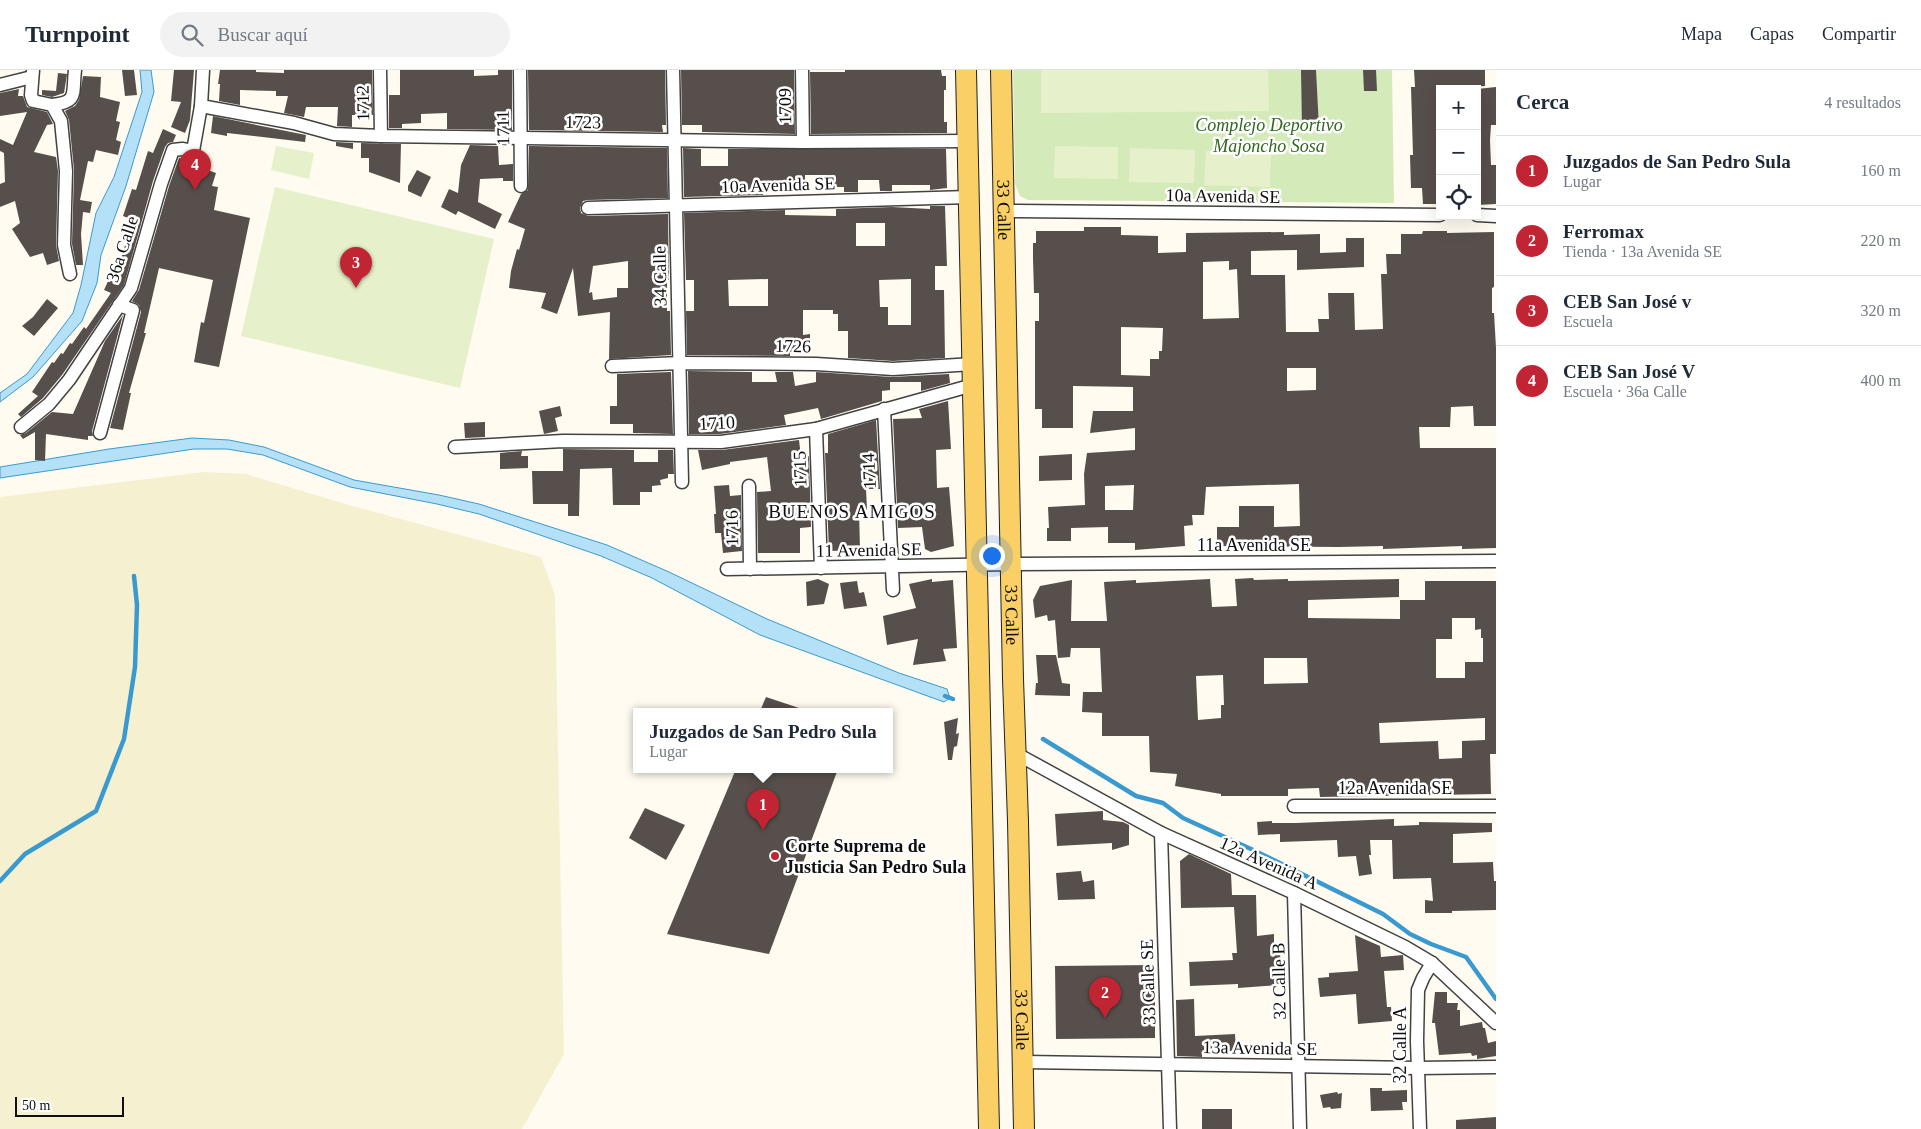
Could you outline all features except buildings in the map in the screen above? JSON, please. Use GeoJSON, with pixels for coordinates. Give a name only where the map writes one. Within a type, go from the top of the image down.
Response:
{"type":"FeatureCollection","features":[{"type":"Feature","properties":{"kind":"main road","name":"33 Calle"},"geometry":{"type":"LineString","coordinates":[[966,70],[989,1129]]}},
{"type":"Feature","properties":{"kind":"main road","name":"33 Calle"},"geometry":{"type":"LineString","coordinates":[[1001,70],[1024,1129]]}},
{"type":"Feature","properties":{"kind":"street"},"geometry":{"type":"LineString","coordinates":[[0,85],[32,74],[31,95],[33,101],[52,105],[67,103],[72,98],[74,70]]}},
{"type":"Feature","properties":{"kind":"street","name":"36a Calle"},"geometry":{"type":"LineString","coordinates":[[21,427],[49,404],[69,380],[131,288],[161,184],[173,150],[193,151],[201,106],[203,70]]}},
{"type":"Feature","properties":{"kind":"street","name":"1712"},"geometry":{"type":"LineString","coordinates":[[380,70],[381,136]]}},
{"type":"Feature","properties":{"kind":"street","name":"1711"},"geometry":{"type":"LineString","coordinates":[[520,70],[521,186]]}},
{"type":"Feature","properties":{"kind":"street","name":"34 Calle"},"geometry":{"type":"LineString","coordinates":[[672,70],[682,482]]}},
{"type":"Feature","properties":{"kind":"street","name":"1709"},"geometry":{"type":"LineString","coordinates":[[802,70],[803,142]]}},
{"type":"Feature","properties":{"kind":"street"},"geometry":{"type":"LineString","coordinates":[[52,105],[61,121],[66,171],[64,245],[70,274]]}},
{"type":"Feature","properties":{"kind":"street","name":"1723"},"geometry":{"type":"LineString","coordinates":[[201,106],[294,123],[334,134],[803,142],[968,141]]}},
{"type":"Feature","properties":{"kind":"street","name":"10a Avenida SE"},"geometry":{"type":"LineString","coordinates":[[588,208],[969,196]]}},
{"type":"Feature","properties":{"kind":"street","name":"10a Avenida SE"},"geometry":{"type":"LineString","coordinates":[[1005,211],[1436,215]]}},
{"type":"Feature","properties":{"kind":"street"},"geometry":{"type":"LineString","coordinates":[[1481,216],[1496,216]]}},
{"type":"Feature","properties":{"kind":"street"},"geometry":{"type":"LineString","coordinates":[[100,433],[133,310],[119,305]]}},
{"type":"Feature","properties":{"kind":"street","name":"1726"},"geometry":{"type":"LineString","coordinates":[[612,366],[680,363],[816,364],[893,369],[973,364]]}},
{"type":"Feature","properties":{"kind":"street","name":"1710"},"geometry":{"type":"LineString","coordinates":[[456,447],[563,441],[722,442],[816,429],[973,384]]}},
{"type":"Feature","properties":{"kind":"street","name":"1714"},"geometry":{"type":"LineString","coordinates":[[884,410],[892,590]]}},
{"type":"Feature","properties":{"kind":"street","name":"1715"},"geometry":{"type":"LineString","coordinates":[[816,429],[821,568]]}},
{"type":"Feature","properties":{"kind":"street","name":"1716"},"geometry":{"type":"LineString","coordinates":[[749,486],[750,569]]}},
{"type":"Feature","properties":{"kind":"street","name":"11a Avenida SE"},"geometry":{"type":"LineString","coordinates":[[1012,564],[1496,561]]}},
{"type":"Feature","properties":{"kind":"street","name":"11 Avenida SE"},"geometry":{"type":"LineString","coordinates":[[727,570],[1012,564]]}},
{"type":"Feature","properties":{"kind":"street","name":"12a Avenida A"},"geometry":{"type":"LineString","coordinates":[[1015,753],[1161,833],[1294,892],[1405,947],[1432,964],[1496,1023]]}},
{"type":"Feature","properties":{"kind":"street","name":"12a Avenida SE"},"geometry":{"type":"LineString","coordinates":[[1294,806],[1496,806]]}},
{"type":"Feature","properties":{"kind":"street","name":"33 Calle SE"},"geometry":{"type":"LineString","coordinates":[[1161,833],[1170,1129]]}},
{"type":"Feature","properties":{"kind":"street","name":"32 Calle B"},"geometry":{"type":"LineString","coordinates":[[1294,892],[1300,1129]]}},
{"type":"Feature","properties":{"kind":"street","name":"32 Calle A"},"geometry":{"type":"LineString","coordinates":[[1420,1129],[1418,990],[1432,964]]}},
{"type":"Feature","properties":{"kind":"street","name":"13a Avenida SE"},"geometry":{"type":"LineString","coordinates":[[1024,1062],[1418,1068],[1496,1067]]}},
{"type":"Feature","properties":{"kind":"shaded area"},"geometry":{"type":"Polygon","coordinates":[[[204,472],[246,474],[349,505],[541,557],[555,595],[564,1054],[522,1129],[0,1129],[0,497],[204,472]]]}},
{"type":"Feature","properties":{"kind":"green space","name":"Complejo Deportivo Majoncho Sosa"},"geometry":{"type":"Polygon","coordinates":[[[1013,70],[1392,70],[1394,203],[1028,200],[1020,196],[1015,184],[1013,70]]]}},
{"type":"Feature","properties":{"kind":"green space"},"geometry":{"type":"Polygon","coordinates":[[[1041,70],[1268,70],[1269,111],[1041,113],[1041,70]]]}},
{"type":"Feature","properties":{"kind":"green space"},"geometry":{"type":"Polygon","coordinates":[[[276,146],[314,153],[309,179],[271,170],[276,146]]]}},
{"type":"Feature","properties":{"kind":"green space"},"geometry":{"type":"Polygon","coordinates":[[[1055,146],[1118,147],[1118,179],[1054,178],[1055,146]]]}},
{"type":"Feature","properties":{"kind":"green space"},"geometry":{"type":"Polygon","coordinates":[[[1130,148],[1195,150],[1194,183],[1129,182],[1130,148]]]}},
{"type":"Feature","properties":{"kind":"green space"},"geometry":{"type":"Polygon","coordinates":[[[1206,151],[1271,154],[1270,187],[1204,185],[1206,151]]]}},
{"type":"Feature","properties":{"kind":"green space"},"geometry":{"type":"Polygon","coordinates":[[[275,187],[494,239],[460,388],[241,336],[275,187]]]}},
{"type":"Feature","properties":{"kind":"water"},"geometry":{"type":"Polygon","coordinates":[[[140,70],[151,70],[154,92],[126,186],[101,255],[97,283],[82,321],[33,377],[0,402],[0,393],[27,374],[73,313],[81,285],[96,213],[114,177],[142,92],[140,70]]]}},
{"type":"Feature","properties":{"kind":"water"},"geometry":{"type":"Polygon","coordinates":[[[192,438],[229,440],[264,447],[354,480],[479,504],[607,545],[669,572],[767,619],[899,673],[947,689],[950,698],[944,702],[760,635],[652,578],[601,556],[479,514],[350,487],[263,455],[227,449],[194,449],[0,478],[0,467],[109,449],[192,438]]]}},
{"type":"Feature","properties":{"kind":"waterway"},"geometry":{"type":"LineString","coordinates":[[0,881],[25,854],[96,811],[124,739],[135,667],[137,605],[134,576]]}},
{"type":"Feature","properties":{"kind":"waterway"},"geometry":{"type":"LineString","coordinates":[[945,696],[953,699]]}},
{"type":"Feature","properties":{"kind":"waterway"},"geometry":{"type":"LineString","coordinates":[[1043,739],[1136,796],[1163,803],[1183,818],[1383,914],[1410,934],[1466,957],[1496,999]]}},
{"type":"Feature","properties":{"kind":"place","name":"CEB San José V"},"geometry":{"type":"Point","coordinates":[195,190]}},
{"type":"Feature","properties":{"kind":"place","name":"CEB San José v"},"geometry":{"type":"Point","coordinates":[356,288]}},
{"type":"Feature","properties":{"kind":"place","name":"Juzgados de San Pedro Sula"},"geometry":{"type":"Point","coordinates":[763,830]}},
{"type":"Feature","properties":{"kind":"place","name":"Corte Suprema de Justicia San Pedro Sula"},"geometry":{"type":"Point","coordinates":[775,856]}},
{"type":"Feature","properties":{"kind":"place","name":"Ferromax"},"geometry":{"type":"Point","coordinates":[1105,1018]}},
{"type":"Feature","properties":{"kind":"district","name":"BUENOS AMIGOS"},"geometry":{"type":"Point","coordinates":[852,511]}}]}
